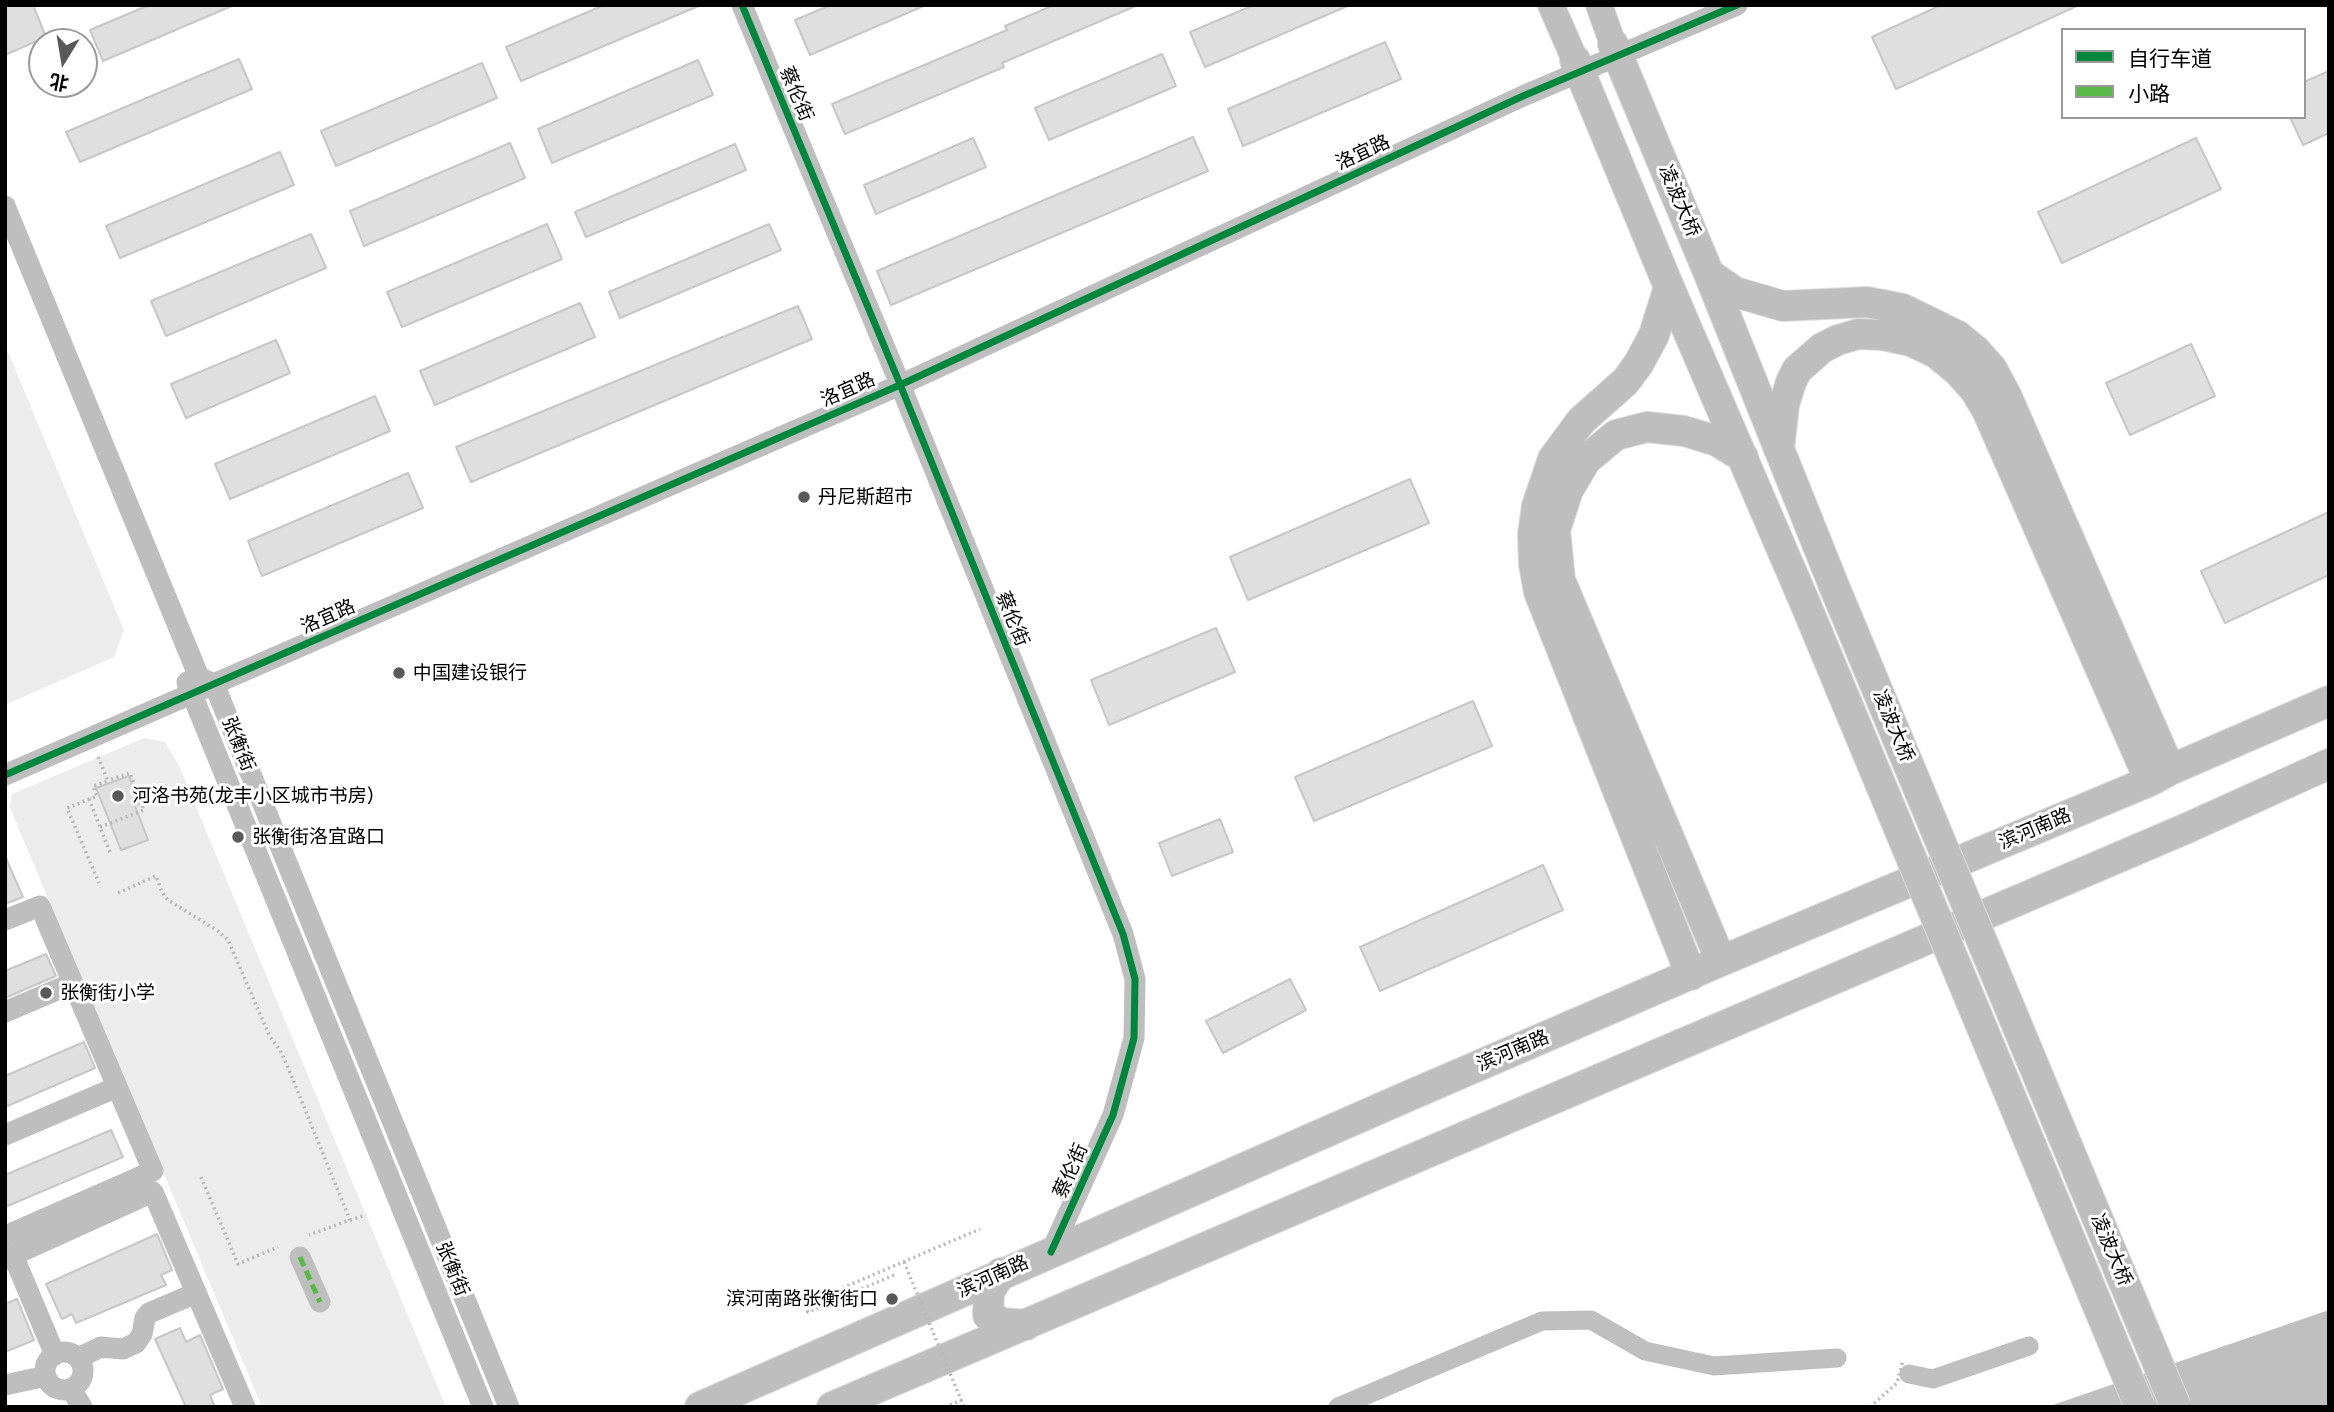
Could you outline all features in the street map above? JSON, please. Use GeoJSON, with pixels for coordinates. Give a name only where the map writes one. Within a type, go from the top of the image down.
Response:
{"type":"FeatureCollection","features":[{"type":"Feature","properties":{"kind":"highway","name":"凌波大桥"},"geometry":{"type":"LineString","coordinates":[[1615,50],[1709,274],[1834,586],[2176,1407]]}},
{"type":"Feature","properties":{"kind":"highway","name":"凌波大桥"},"geometry":{"type":"LineString","coordinates":[[1578,66],[2140,1407]]}},
{"type":"Feature","properties":{"kind":"highway"},"geometry":{"type":"LineString","coordinates":[[1709,274],[1735,292],[1783,306],[1867,302],[1903,309],[1958,336],[1975,350],[1992,369],[2006,395],[2160,776]]}},
{"type":"Feature","properties":{"kind":"highway"},"geometry":{"type":"LineString","coordinates":[[1669,287],[1654,335],[1639,363],[1626,381],[1581,421],[1553,459],[1537,506],[1533,534],[1539,592],[1691,975]]}},
{"type":"Feature","properties":{"kind":"highway"},"geometry":{"type":"LineString","coordinates":[[1779,449],[1784,405],[1797,370],[1822,348],[1839,340],[1858,334],[1882,335],[1911,341],[1936,353],[1958,371],[1975,390],[1987,410],[2160,776]]}},
{"type":"Feature","properties":{"kind":"highway"},"geometry":{"type":"LineString","coordinates":[[1721,961],[1560,580],[1555,530],[1568,490],[1586,460],[1616,435],[1647,427],[1684,431],[1717,441],[1743,457]]}},
{"type":"Feature","properties":{"kind":"highway","name":"滨河南路"},"geometry":{"type":"LineString","coordinates":[[701,1407],[1001,1273],[2329,701]]}},
{"type":"Feature","properties":{"kind":"highway"},"geometry":{"type":"LineString","coordinates":[[832,1407],[2172,834],[2329,764]]}},
{"type":"Feature","properties":{"kind":"highway"},"geometry":{"type":"LineString","coordinates":[[1001,1273],[989,1292],[988,1315],[1002,1322],[1026,1325]]}},
{"type":"Feature","properties":{"kind":"main road"},"geometry":{"type":"LineString","coordinates":[[1551,5],[1578,66]]}},
{"type":"Feature","properties":{"kind":"main road"},"geometry":{"type":"LineString","coordinates":[[1599,5],[1615,50]]}},
{"type":"Feature","properties":{"kind":"street","name":"蔡伦街"},"geometry":{"type":"LineString","coordinates":[[742,5],[1123,934],[1135,979],[1134,1038],[1114,1115],[1051,1252]]}},
{"type":"Feature","properties":{"kind":"street","name":"洛宜路"},"geometry":{"type":"LineString","coordinates":[[1615,50],[1702,5]]}},
{"type":"Feature","properties":{"kind":"street","name":"洛宜路"},"geometry":{"type":"LineString","coordinates":[[5,775],[198,684],[897,378],[1511,102],[1578,66],[1737,5]]}},
{"type":"Feature","properties":{"kind":"street","name":"张衡街"},"geometry":{"type":"LineString","coordinates":[[5,206],[198,684],[483,1407]]}},
{"type":"Feature","properties":{"kind":"street","name":"张衡街"},"geometry":{"type":"LineString","coordinates":[[5,240],[509,1407]]}},
{"type":"Feature","properties":{"kind":"street","name":"洛宜路"},"geometry":{"type":"LineString","coordinates":[[5,760],[198,684]]}},
{"type":"Feature","properties":{"kind":"street"},"geometry":{"type":"LineString","coordinates":[[5,920],[40,905],[153,1171],[8,1250]]}},
{"type":"Feature","properties":{"kind":"street"},"geometry":{"type":"LineString","coordinates":[[5,1012],[73,984]]}},
{"type":"Feature","properties":{"kind":"street"},"geometry":{"type":"LineString","coordinates":[[5,1135],[117,1087]]}},
{"type":"Feature","properties":{"kind":"street"},"geometry":{"type":"LineString","coordinates":[[8,1250],[153,1192],[245,1407]]}},
{"type":"Feature","properties":{"kind":"street"},"geometry":{"type":"LineString","coordinates":[[8,1250],[55,1355]]}},
{"type":"Feature","properties":{"kind":"street"},"geometry":{"type":"LineString","coordinates":[[300,1257],[320,1302]]}},
{"type":"Feature","properties":{"kind":"street"},"geometry":{"type":"LineString","coordinates":[[78,1358],[101,1348],[124,1349],[136,1343],[149,1313],[197,1293]]}},
{"type":"Feature","properties":{"kind":"street"},"geometry":{"type":"LineString","coordinates":[[67,1353],[78,1358],[83,1375],[76,1398],[58,1389],[46,1376],[47,1364],[55,1355],[67,1353]]}},
{"type":"Feature","properties":{"kind":"street"},"geometry":{"type":"LineString","coordinates":[[5,1384],[46,1376]]}},
{"type":"Feature","properties":{"kind":"path"},"geometry":{"type":"LineString","coordinates":[[98,757],[108,781]]}},
{"type":"Feature","properties":{"kind":"path"},"geometry":{"type":"LineString","coordinates":[[99,883],[67,808],[97,796],[93,786],[130,773],[144,810],[100,827]]}},
{"type":"Feature","properties":{"kind":"path"},"geometry":{"type":"LineString","coordinates":[[89,799],[110,852]]}},
{"type":"Feature","properties":{"kind":"path"},"geometry":{"type":"LineString","coordinates":[[117,893],[156,876],[168,900],[228,940],[270,1037],[287,1065],[350,1220]]}},
{"type":"Feature","properties":{"kind":"path"},"geometry":{"type":"LineString","coordinates":[[201,1177],[238,1264],[278,1247]]}},
{"type":"Feature","properties":{"kind":"path"},"geometry":{"type":"LineString","coordinates":[[309,1235],[366,1215]]}},
{"type":"Feature","properties":{"kind":"path"},"geometry":{"type":"LineString","coordinates":[[894,1275],[808,1312],[805,1304],[980,1228]]}},
{"type":"Feature","properties":{"kind":"path"},"geometry":{"type":"LineString","coordinates":[[904,1262],[964,1407]]}},
{"type":"Feature","properties":{"kind":"path"},"geometry":{"type":"LineString","coordinates":[[1870,1407],[1897,1383],[1903,1360]]}},
{"type":"Feature","properties":{"kind":"path"},"geometry":{"type":"LineString","coordinates":[[946,1407],[962,1400]]}},
{"type":"Feature","properties":{"kind":"shaded area"},"geometry":{"type":"Polygon","coordinates":[[[5,345],[124,630],[114,657],[5,705],[5,345]]]}},
{"type":"Feature","properties":{"kind":"shaded area"},"geometry":{"type":"Polygon","coordinates":[[[144,738],[165,742],[179,766],[446,1407],[262,1407],[10,808],[12,794],[144,738]]]}},
{"type":"Feature","properties":{"kind":"shaded area"},"geometry":{"type":"Polygon","coordinates":[[[2329,1310],[2329,1407],[2047,1407],[2329,1310]]]}},
{"type":"Feature","properties":{"kind":"building"},"geometry":{"type":"Polygon","coordinates":[[[5,5],[33,5],[42,28],[28,28],[28,45],[5,55],[5,5]]]}},
{"type":"Feature","properties":{"kind":"building"},"geometry":{"type":"Polygon","coordinates":[[[149,5],[234,5],[103,61],[98,49],[98,28],[95,28],[149,5]]]}},
{"type":"Feature","properties":{"kind":"building"},"geometry":{"type":"Polygon","coordinates":[[[604,5],[701,5],[521,81],[506,47],[604,5]]]}},
{"type":"Feature","properties":{"kind":"building"},"geometry":{"type":"Polygon","coordinates":[[[831,5],[926,5],[810,55],[795,20],[831,5]]]}},
{"type":"Feature","properties":{"kind":"building"},"geometry":{"type":"Polygon","coordinates":[[[1054,5],[1138,5],[1002,63],[1004,67],[845,134],[832,104],[1007,30],[1005,26],[1054,5]]]}},
{"type":"Feature","properties":{"kind":"building"},"geometry":{"type":"Polygon","coordinates":[[[1254,5],[1350,5],[1205,67],[1190,32],[1254,5]]]}},
{"type":"Feature","properties":{"kind":"building"},"geometry":{"type":"Polygon","coordinates":[[[1941,5],[2079,5],[1896,89],[1872,37],[1941,5]]]}},
{"type":"Feature","properties":{"kind":"building"},"geometry":{"type":"Polygon","coordinates":[[[1385,42],[1401,79],[1243,146],[1228,109],[1385,42]]]}},
{"type":"Feature","properties":{"kind":"building"},"geometry":{"type":"Polygon","coordinates":[[[1162,54],[1176,86],[1049,140],[1035,108],[1162,54]]]}},
{"type":"Feature","properties":{"kind":"building"},"geometry":{"type":"Polygon","coordinates":[[[239,59],[252,89],[80,162],[66,132],[239,59]]]}},
{"type":"Feature","properties":{"kind":"building"},"geometry":{"type":"Polygon","coordinates":[[[698,60],[713,95],[552,163],[538,129],[698,60]]]}},
{"type":"Feature","properties":{"kind":"building"},"geometry":{"type":"Polygon","coordinates":[[[482,63],[497,98],[336,166],[321,131],[482,63]]]}},
{"type":"Feature","properties":{"kind":"building"},"geometry":{"type":"Polygon","coordinates":[[[2329,71],[2329,133],[2303,145],[2291,119],[2306,119],[2306,81],[2329,71]]]}},
{"type":"Feature","properties":{"kind":"building"},"geometry":{"type":"Polygon","coordinates":[[[1193,137],[1208,171],[891,305],[877,271],[1193,137]]]}},
{"type":"Feature","properties":{"kind":"building"},"geometry":{"type":"Polygon","coordinates":[[[973,138],[986,167],[876,214],[864,185],[973,138]]]}},
{"type":"Feature","properties":{"kind":"building"},"geometry":{"type":"Polygon","coordinates":[[[2196,138],[2221,189],[2062,263],[2038,212],[2196,138]]]}},
{"type":"Feature","properties":{"kind":"building"},"geometry":{"type":"Polygon","coordinates":[[[510,143],[525,178],[364,246],[350,211],[510,143]]]}},
{"type":"Feature","properties":{"kind":"building"},"geometry":{"type":"Polygon","coordinates":[[[735,144],[746,170],[586,237],[575,212],[735,144]]]}},
{"type":"Feature","properties":{"kind":"building"},"geometry":{"type":"Polygon","coordinates":[[[280,152],[294,185],[120,258],[106,226],[280,152]]]}},
{"type":"Feature","properties":{"kind":"building"},"geometry":{"type":"Polygon","coordinates":[[[547,224],[562,259],[402,327],[387,292],[547,224]]]}},
{"type":"Feature","properties":{"kind":"building"},"geometry":{"type":"Polygon","coordinates":[[[769,224],[781,250],[620,318],[609,292],[769,224]]]}},
{"type":"Feature","properties":{"kind":"building"},"geometry":{"type":"Polygon","coordinates":[[[311,234],[326,268],[166,336],[151,301],[311,234]]]}},
{"type":"Feature","properties":{"kind":"building"},"geometry":{"type":"Polygon","coordinates":[[[580,303],[595,337],[435,405],[420,371],[580,303]]]}},
{"type":"Feature","properties":{"kind":"building"},"geometry":{"type":"Polygon","coordinates":[[[798,306],[812,339],[471,482],[456,447],[798,306]]]}},
{"type":"Feature","properties":{"kind":"building"},"geometry":{"type":"Polygon","coordinates":[[[276,340],[290,373],[186,418],[171,384],[276,340]]]}},
{"type":"Feature","properties":{"kind":"building"},"geometry":{"type":"Polygon","coordinates":[[[2191,344],[2215,396],[2130,435],[2106,383],[2191,344]]]}},
{"type":"Feature","properties":{"kind":"building"},"geometry":{"type":"Polygon","coordinates":[[[375,396],[390,431],[230,499],[215,464],[375,396]]]}},
{"type":"Feature","properties":{"kind":"building"},"geometry":{"type":"Polygon","coordinates":[[[408,473],[423,508],[262,576],[248,541],[408,473]]]}},
{"type":"Feature","properties":{"kind":"building"},"geometry":{"type":"Polygon","coordinates":[[[1410,479],[1429,523],[1248,600],[1230,557],[1410,479]]]}},
{"type":"Feature","properties":{"kind":"building"},"geometry":{"type":"Polygon","coordinates":[[[2329,512],[2329,575],[2225,623],[2201,571],[2329,512]]]}},
{"type":"Feature","properties":{"kind":"building"},"geometry":{"type":"Polygon","coordinates":[[[1216,628],[1235,672],[1109,725],[1091,680],[1216,628]]]}},
{"type":"Feature","properties":{"kind":"building"},"geometry":{"type":"Polygon","coordinates":[[[1473,701],[1492,746],[1314,821],[1295,777],[1473,701]]]}},
{"type":"Feature","properties":{"kind":"building"},"geometry":{"type":"Polygon","coordinates":[[[129,776],[139,804],[135,806],[148,840],[121,850],[96,788],[129,776]]]}},
{"type":"Feature","properties":{"kind":"building"},"geometry":{"type":"Polygon","coordinates":[[[1220,819],[1233,852],[1172,876],[1159,843],[1220,819]]]}},
{"type":"Feature","properties":{"kind":"building"},"geometry":{"type":"Polygon","coordinates":[[[5,856],[23,897],[5,904],[5,856]]]}},
{"type":"Feature","properties":{"kind":"building"},"geometry":{"type":"Polygon","coordinates":[[[1543,865],[1563,910],[1380,991],[1360,947],[1543,865]]]}},
{"type":"Feature","properties":{"kind":"building"},"geometry":{"type":"Polygon","coordinates":[[[46,954],[56,976],[5,998],[5,971],[46,954]]]}},
{"type":"Feature","properties":{"kind":"building"},"geometry":{"type":"Polygon","coordinates":[[[1290,979],[1306,1010],[1223,1053],[1206,1021],[1290,979]]]}},
{"type":"Feature","properties":{"kind":"building"},"geometry":{"type":"Polygon","coordinates":[[[84,1042],[95,1068],[5,1107],[5,1076],[84,1042]]]}},
{"type":"Feature","properties":{"kind":"building"},"geometry":{"type":"Polygon","coordinates":[[[111,1130],[123,1157],[5,1207],[5,1175],[111,1130]]]}},
{"type":"Feature","properties":{"kind":"building"},"geometry":{"type":"Polygon","coordinates":[[[157,1234],[172,1270],[161,1275],[166,1285],[76,1323],[72,1314],[62,1319],[46,1284],[157,1234]]]}},
{"type":"Feature","properties":{"kind":"building"},"geometry":{"type":"Polygon","coordinates":[[[17,1299],[34,1340],[5,1352],[5,1304],[17,1299]]]}},
{"type":"Feature","properties":{"kind":"building"},"geometry":{"type":"Polygon","coordinates":[[[180,1328],[186,1342],[200,1335],[223,1389],[210,1395],[215,1407],[186,1407],[155,1339],[180,1328]]]}},
{"type":"Feature","properties":{"kind":"waterway"},"geometry":{"type":"LineString","coordinates":[[1338,1407],[1542,1321],[1591,1320],[1645,1351],[1714,1366],[1837,1358]]}},
{"type":"Feature","properties":{"kind":"waterway"},"geometry":{"type":"LineString","coordinates":[[1909,1374],[1933,1379],[2029,1346]]}},
{"type":"Feature","properties":{"kind":"marked path"},"geometry":{"type":"LineString","coordinates":[[300,1257],[320,1302]]}},
{"type":"Feature","properties":{"kind":"cycle path"},"geometry":{"type":"LineString","coordinates":[[742,5],[895,372],[1123,934],[1135,979],[1134,1038],[1113,1115],[1051,1252]]}},
{"type":"Feature","properties":{"kind":"cycle path"},"geometry":{"type":"LineString","coordinates":[[5,775],[900,385],[1523,96],[1737,5]]}},
{"type":"Feature","properties":{"kind":"place","name":"丹尼斯超市"},"geometry":{"type":"Point","coordinates":[804,497]}},
{"type":"Feature","properties":{"kind":"place","name":"中国建设银行"},"geometry":{"type":"Point","coordinates":[399,673]}},
{"type":"Feature","properties":{"kind":"place","name":"河洛书苑(龙丰小区城市书房)"},"geometry":{"type":"Point","coordinates":[118,796]}},
{"type":"Feature","properties":{"kind":"place","name":"张衡街洛宜路口"},"geometry":{"type":"Point","coordinates":[238,837]}},
{"type":"Feature","properties":{"kind":"place","name":"张衡街小学"},"geometry":{"type":"Point","coordinates":[46,993]}},
{"type":"Feature","properties":{"kind":"place","name":"滨河南路张衡街口"},"geometry":{"type":"Point","coordinates":[892,1299]}}]}
